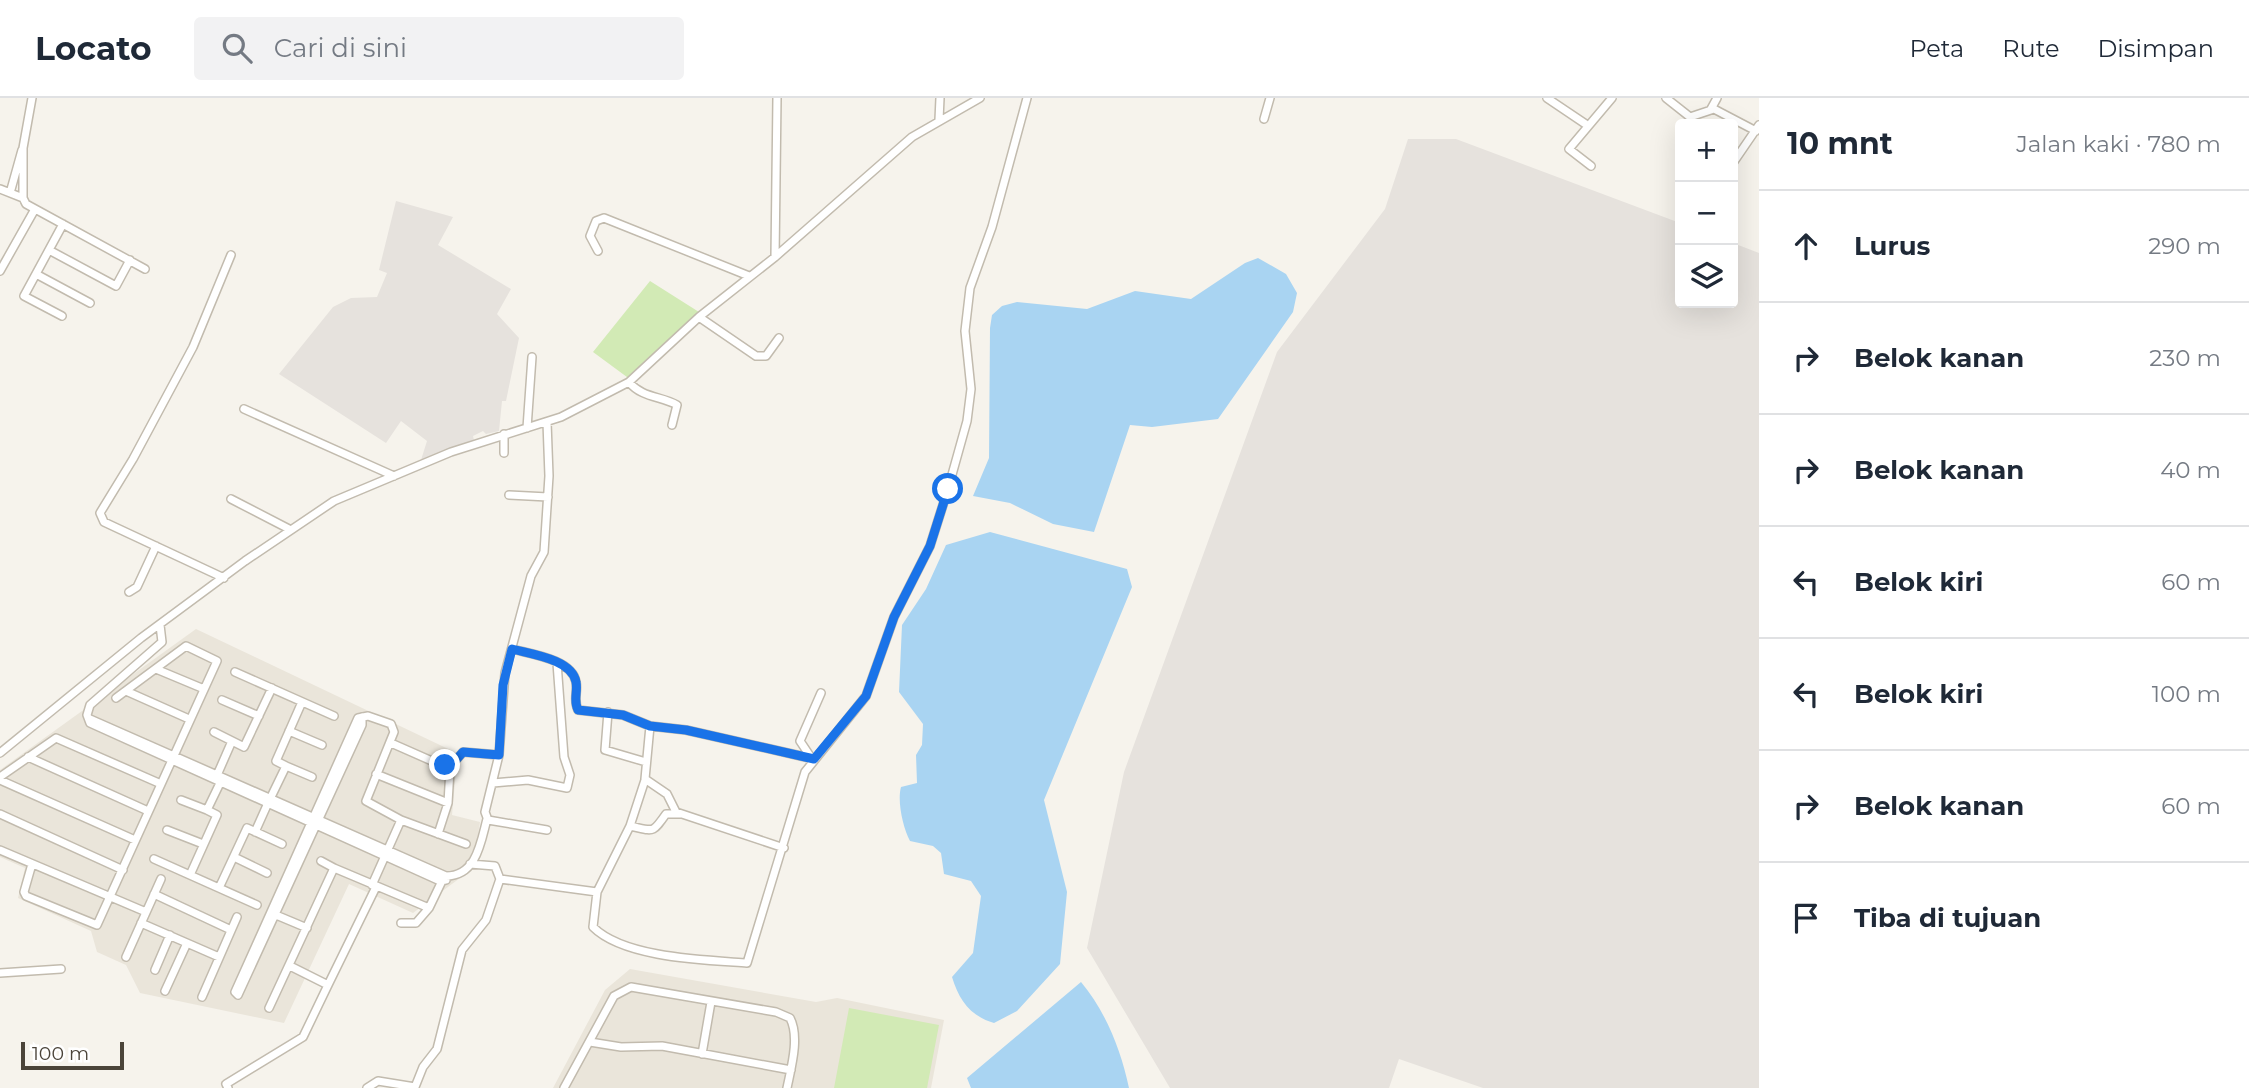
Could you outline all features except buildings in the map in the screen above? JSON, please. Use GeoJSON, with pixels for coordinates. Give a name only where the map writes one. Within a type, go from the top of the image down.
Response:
{"type":"FeatureCollection","features":[{"type":"Feature","properties":{"kind":"street"},"geometry":{"type":"LineString","coordinates":[[10,193],[23,148],[32,98]]}},
{"type":"Feature","properties":{"kind":"street"},"geometry":{"type":"LineString","coordinates":[[775,257],[777,98]]}},
{"type":"Feature","properties":{"kind":"street"},"geometry":{"type":"LineString","coordinates":[[939,120],[940,98]]}},
{"type":"Feature","properties":{"kind":"street"},"geometry":{"type":"LineString","coordinates":[[0,753],[160,625],[334,501],[504,434],[547,422],[629,382],[699,317],[775,257],[881,163],[939,120],[980,98]]}},
{"type":"Feature","properties":{"kind":"street"},"geometry":{"type":"LineString","coordinates":[[650,726],[645,779],[630,826],[597,892],[592,923],[599,933],[660,954],[747,963],[805,772],[866,696],[894,617],[930,546],[960,451],[971,389],[965,331],[970,288],[992,227],[1027,98]]}},
{"type":"Feature","properties":{"kind":"street"},"geometry":{"type":"LineString","coordinates":[[1264,119],[1270,98]]}},
{"type":"Feature","properties":{"kind":"street"},"geometry":{"type":"LineString","coordinates":[[1547,98],[1587,125]]}},
{"type":"Feature","properties":{"kind":"street"},"geometry":{"type":"LineString","coordinates":[[1591,166],[1569,149],[1612,98]]}},
{"type":"Feature","properties":{"kind":"street"},"geometry":{"type":"LineString","coordinates":[[1666,98],[1690,117],[1711,109],[1717,98]]}},
{"type":"Feature","properties":{"kind":"street"},"geometry":{"type":"LineString","coordinates":[[1711,109],[1757,128],[1738,156]]}},
{"type":"Feature","properties":{"kind":"street"},"geometry":{"type":"LineString","coordinates":[[23,148],[23,198],[26,204],[145,269]]}},
{"type":"Feature","properties":{"kind":"street"},"geometry":{"type":"LineString","coordinates":[[0,189],[23,198]]}},
{"type":"Feature","properties":{"kind":"street"},"geometry":{"type":"LineString","coordinates":[[0,271],[35,209]]}},
{"type":"Feature","properties":{"kind":"street"},"geometry":{"type":"LineString","coordinates":[[598,250],[590,236],[596,221],[604,218],[749,276]]}},
{"type":"Feature","properties":{"kind":"street"},"geometry":{"type":"LineString","coordinates":[[62,316],[24,296],[63,224]]}},
{"type":"Feature","properties":{"kind":"street"},"geometry":{"type":"LineString","coordinates":[[49,250],[116,286],[130,260]]}},
{"type":"Feature","properties":{"kind":"street"},"geometry":{"type":"LineString","coordinates":[[223,578],[104,522],[100,513],[133,459],[193,347],[231,256]]}},
{"type":"Feature","properties":{"kind":"street"},"geometry":{"type":"LineString","coordinates":[[36,274],[90,303]]}},
{"type":"Feature","properties":{"kind":"street"},"geometry":{"type":"LineString","coordinates":[[699,317],[756,356],[766,356],[779,338]]}},
{"type":"Feature","properties":{"kind":"street"},"geometry":{"type":"LineString","coordinates":[[527,428],[532,357]]}},
{"type":"Feature","properties":{"kind":"street"},"geometry":{"type":"LineString","coordinates":[[629,382],[655,399],[677,405],[672,425]]}},
{"type":"Feature","properties":{"kind":"street"},"geometry":{"type":"LineString","coordinates":[[244,409],[394,477]]}},
{"type":"Feature","properties":{"kind":"street"},"geometry":{"type":"LineString","coordinates":[[160,625],[163,638],[159,646],[90,705],[90,723],[219,777],[444,878],[454,876],[470,864],[480,850],[487,818],[485,812],[499,755],[503,685],[531,576],[544,552],[548,497],[547,422]]}},
{"type":"Feature","properties":{"kind":"street"},"geometry":{"type":"LineString","coordinates":[[504,434],[505,453]]}},
{"type":"Feature","properties":{"kind":"street"},"geometry":{"type":"LineString","coordinates":[[509,495],[548,497]]}},
{"type":"Feature","properties":{"kind":"street"},"geometry":{"type":"LineString","coordinates":[[231,499],[291,530]]}},
{"type":"Feature","properties":{"kind":"street"},"geometry":{"type":"LineString","coordinates":[[129,592],[137,587],[156,546]]}},
{"type":"Feature","properties":{"kind":"street"},"geometry":{"type":"LineString","coordinates":[[32,864],[24,892],[26,896],[95,925],[123,870],[217,661],[191,646],[181,648],[116,698]]}},
{"type":"Feature","properties":{"kind":"street"},"geometry":{"type":"LineString","coordinates":[[512,649],[557,663],[574,676],[578,710],[608,712],[650,726],[686,730],[813,759]]}},
{"type":"Feature","properties":{"kind":"street"},"geometry":{"type":"LineString","coordinates":[[493,783],[528,780],[566,788],[570,775],[564,757],[557,663]]}},
{"type":"Feature","properties":{"kind":"street"},"geometry":{"type":"LineString","coordinates":[[156,668],[204,689]]}},
{"type":"Feature","properties":{"kind":"street"},"geometry":{"type":"LineString","coordinates":[[235,672],[334,716]]}},
{"type":"Feature","properties":{"kind":"street"},"geometry":{"type":"LineString","coordinates":[[214,732],[244,747],[272,688]]}},
{"type":"Feature","properties":{"kind":"street"},"geometry":{"type":"LineString","coordinates":[[127,691],[189,719]]}},
{"type":"Feature","properties":{"kind":"street"},"geometry":{"type":"LineString","coordinates":[[813,759],[800,741],[821,693]]}},
{"type":"Feature","properties":{"kind":"street"},"geometry":{"type":"LineString","coordinates":[[222,700],[258,716]]}},
{"type":"Feature","properties":{"kind":"street"},"geometry":{"type":"LineString","coordinates":[[302,702],[276,761],[312,777]]}},
{"type":"Feature","properties":{"kind":"street"},"geometry":{"type":"LineString","coordinates":[[608,712],[604,750],[646,762]]}},
{"type":"Feature","properties":{"kind":"street"},"geometry":{"type":"LineString","coordinates":[[293,872],[255,957],[238,995],[235,992],[255,957],[276,915],[355,721],[368,716],[391,724],[394,732],[366,801],[401,820],[466,844]]}},
{"type":"Feature","properties":{"kind":"street"},"geometry":{"type":"LineString","coordinates":[[289,731],[322,745]]}},
{"type":"Feature","properties":{"kind":"street"},"geometry":{"type":"LineString","coordinates":[[135,840],[0,780],[52,739],[60,738],[161,784]]}},
{"type":"Feature","properties":{"kind":"street"},"geometry":{"type":"LineString","coordinates":[[207,810],[232,741]]}},
{"type":"Feature","properties":{"kind":"street"},"geometry":{"type":"LineString","coordinates":[[391,743],[449,768]]}},
{"type":"Feature","properties":{"kind":"street"},"geometry":{"type":"LineString","coordinates":[[438,834],[448,803],[449,768],[463,752],[499,755]]}},
{"type":"Feature","properties":{"kind":"street"},"geometry":{"type":"LineString","coordinates":[[28,757],[148,811]]}},
{"type":"Feature","properties":{"kind":"street"},"geometry":{"type":"LineString","coordinates":[[255,832],[286,766]]}},
{"type":"Feature","properties":{"kind":"street"},"geometry":{"type":"LineString","coordinates":[[376,774],[448,803]]}},
{"type":"Feature","properties":{"kind":"street"},"geometry":{"type":"LineString","coordinates":[[645,779],[667,794],[680,814]]}},
{"type":"Feature","properties":{"kind":"street"},"geometry":{"type":"LineString","coordinates":[[181,800],[216,815],[190,875]]}},
{"type":"Feature","properties":{"kind":"street"},"geometry":{"type":"LineString","coordinates":[[0,814],[123,870]]}},
{"type":"Feature","properties":{"kind":"street"},"geometry":{"type":"LineString","coordinates":[[630,826],[653,830],[659,827],[666,814],[680,814],[784,848]]}},
{"type":"Feature","properties":{"kind":"street"},"geometry":{"type":"LineString","coordinates":[[487,818],[547,830]]}},
{"type":"Feature","properties":{"kind":"street"},"geometry":{"type":"LineString","coordinates":[[228,1088],[226,1084],[303,1037],[374,886],[385,852],[401,820]]}},
{"type":"Feature","properties":{"kind":"street"},"geometry":{"type":"LineString","coordinates":[[219,888],[247,828],[282,844]]}},
{"type":"Feature","properties":{"kind":"street"},"geometry":{"type":"LineString","coordinates":[[167,830],[203,844]]}},
{"type":"Feature","properties":{"kind":"street"},"geometry":{"type":"LineString","coordinates":[[0,850],[146,912]]}},
{"type":"Feature","properties":{"kind":"street"},"geometry":{"type":"LineString","coordinates":[[234,857],[267,873]]}},
{"type":"Feature","properties":{"kind":"street"},"geometry":{"type":"LineString","coordinates":[[155,859],[257,905]]}},
{"type":"Feature","properties":{"kind":"street"},"geometry":{"type":"LineString","coordinates":[[321,861],[429,908]]}},
{"type":"Feature","properties":{"kind":"street"},"geometry":{"type":"LineString","coordinates":[[367,1088],[379,1081],[413,1088],[417,1086],[423,1067],[437,1049],[462,950],[486,920],[500,879],[495,866],[470,864]]}},
{"type":"Feature","properties":{"kind":"street"},"geometry":{"type":"LineString","coordinates":[[269,1008],[334,868]]}},
{"type":"Feature","properties":{"kind":"street"},"geometry":{"type":"LineString","coordinates":[[401,923],[416,923],[429,908],[444,878]]}},
{"type":"Feature","properties":{"kind":"street"},"geometry":{"type":"LineString","coordinates":[[126,957],[161,879]]}},
{"type":"Feature","properties":{"kind":"street"},"geometry":{"type":"LineString","coordinates":[[500,879],[597,892]]}},
{"type":"Feature","properties":{"kind":"street"},"geometry":{"type":"LineString","coordinates":[[154,894],[231,930]]}},
{"type":"Feature","properties":{"kind":"street"},"geometry":{"type":"LineString","coordinates":[[276,915],[307,928]]}},
{"type":"Feature","properties":{"kind":"street"},"geometry":{"type":"LineString","coordinates":[[202,997],[237,917]]}},
{"type":"Feature","properties":{"kind":"street"},"geometry":{"type":"LineString","coordinates":[[141,923],[219,957]]}},
{"type":"Feature","properties":{"kind":"street"},"geometry":{"type":"LineString","coordinates":[[155,970],[170,935]]}},
{"type":"Feature","properties":{"kind":"street"},"geometry":{"type":"LineString","coordinates":[[165,991],[187,943]]}},
{"type":"Feature","properties":{"kind":"street"},"geometry":{"type":"LineString","coordinates":[[290,966],[328,985]]}},
{"type":"Feature","properties":{"kind":"street"},"geometry":{"type":"LineString","coordinates":[[0,973],[61,969]]}},
{"type":"Feature","properties":{"kind":"street"},"geometry":{"type":"LineString","coordinates":[[564,1088],[614,996],[624,988],[631,987],[790,1018],[794,1030],[787,1088]]}},
{"type":"Feature","properties":{"kind":"street"},"geometry":{"type":"LineString","coordinates":[[702,1054],[711,1002]]}},
{"type":"Feature","properties":{"kind":"street"},"geometry":{"type":"LineString","coordinates":[[590,1042],[621,1047],[662,1046],[790,1070]]}},
{"type":"Feature","properties":{"kind":"shaded area"},"geometry":{"type":"Polygon","coordinates":[[[1408,139],[1456,139],[1675,221],[1675,308],[1738,308],[1738,245],[1759,253],[1759,1088],[1483,1088],[1399,1059],[1389,1088],[1170,1088],[1087,948],[1124,772],[1277,352],[1385,209],[1408,139]]]}},
{"type":"Feature","properties":{"kind":"shaded area"},"geometry":{"type":"Polygon","coordinates":[[[396,201],[453,217],[438,245],[511,289],[497,314],[519,338],[506,401],[502,401],[499,431],[486,434],[483,431],[473,436],[474,441],[421,460],[427,441],[401,421],[386,443],[279,374],[333,307],[351,298],[377,297],[387,273],[379,270],[396,201]]]}},
{"type":"Feature","properties":{"kind":"shaded area"},"geometry":{"type":"Polygon","coordinates":[[[196,629],[463,756],[456,771],[452,815],[480,822],[477,841],[460,878],[413,913],[349,884],[284,1023],[140,993],[126,965],[97,952],[91,931],[18,898],[25,868],[0,857],[0,770],[196,629]]]}},
{"type":"Feature","properties":{"kind":"shaded area"},"geometry":{"type":"Polygon","coordinates":[[[630,969],[816,1002],[837,998],[944,1020],[931,1088],[553,1088],[605,990],[630,969]]]}},
{"type":"Feature","properties":{"kind":"green space"},"geometry":{"type":"Polygon","coordinates":[[[650,281],[699,312],[631,380],[593,352],[650,281]]]}},
{"type":"Feature","properties":{"kind":"green space"},"geometry":{"type":"Polygon","coordinates":[[[849,1008],[939,1025],[927,1088],[834,1088],[849,1008]]]}},
{"type":"Feature","properties":{"kind":"water"},"geometry":{"type":"Polygon","coordinates":[[[1258,258],[1286,274],[1297,293],[1293,312],[1218,419],[1152,427],[1130,425],[1094,532],[1053,524],[1010,503],[973,496],[989,458],[990,328],[992,315],[1002,306],[1017,302],[1087,309],[1135,291],[1191,299],[1245,263],[1258,258]]]}},
{"type":"Feature","properties":{"kind":"water"},"geometry":{"type":"Polygon","coordinates":[[[990,532],[1127,569],[1132,587],[1044,800],[1067,892],[1060,964],[1017,1011],[994,1023],[978,1016],[967,1006],[952,977],[973,953],[981,896],[971,881],[944,874],[941,853],[933,846],[910,841],[907,836],[900,807],[901,787],[917,783],[916,755],[922,745],[923,724],[899,692],[902,625],[926,589],[946,545],[990,532]]]}},
{"type":"Feature","properties":{"kind":"water"},"geometry":{"type":"Polygon","coordinates":[[[1081,982],[1098,1006],[1111,1032],[1129,1088],[971,1088],[967,1078],[1081,982]]]}},
{"type":"Feature","properties":{"kind":"route"},"geometry":{"type":"LineString","coordinates":[[445,765],[449,768],[463,752],[499,755],[503,685],[512,649],[566,667],[576,683],[575,703],[578,710],[623,715],[650,726],[686,730],[814,759],[866,696],[894,617],[930,546],[948,489]]}}]}
